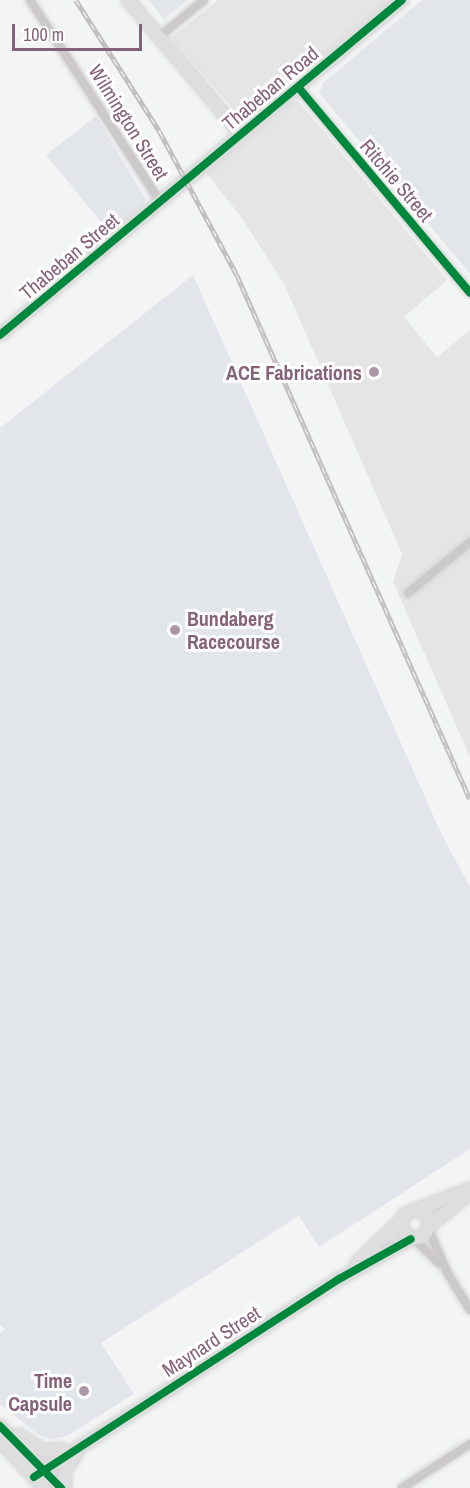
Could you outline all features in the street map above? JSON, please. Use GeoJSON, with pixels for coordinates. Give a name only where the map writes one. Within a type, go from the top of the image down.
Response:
{"type":"FeatureCollection","features":[{"type":"Feature","properties":{"kind":"street","name":"Wilmington Street"},"geometry":{"type":"LineString","coordinates":[[30,0],[160,202]]}},
{"type":"Feature","properties":{"kind":"street"},"geometry":{"type":"LineString","coordinates":[[128,0],[241,134]]}},
{"type":"Feature","properties":{"kind":"street"},"geometry":{"type":"LineString","coordinates":[[159,37],[204,0]]}},
{"type":"Feature","properties":{"kind":"street","name":"Thabeban Road"},"geometry":{"type":"LineString","coordinates":[[160,202],[402,0]]}},
{"type":"Feature","properties":{"kind":"street","name":"Ritchie Street"},"geometry":{"type":"LineString","coordinates":[[298,87],[470,293]]}},
{"type":"Feature","properties":{"kind":"street","name":"Thabeban Street"},"geometry":{"type":"LineString","coordinates":[[0,335],[160,202]]}},
{"type":"Feature","properties":{"kind":"street"},"geometry":{"type":"LineString","coordinates":[[408,593],[470,542]]}},
{"type":"Feature","properties":{"kind":"street"},"geometry":{"type":"LineString","coordinates":[[447,1272],[402,1232],[400,1221],[408,1211],[470,1189]]}},
{"type":"Feature","properties":{"kind":"street"},"geometry":{"type":"LineString","coordinates":[[412,1239],[430,1228],[470,1194]]}},
{"type":"Feature","properties":{"kind":"street"},"geometry":{"type":"LineString","coordinates":[[418,1209],[427,1215],[447,1272],[470,1310]]}},
{"type":"Feature","properties":{"kind":"street","name":"Maynard Street"},"geometry":{"type":"LineString","coordinates":[[339,1279],[400,1221]]}},
{"type":"Feature","properties":{"kind":"street","name":"Maynard Street"},"geometry":{"type":"LineString","coordinates":[[36,1471],[61,1449],[130,1412],[339,1279],[412,1239]]}},
{"type":"Feature","properties":{"kind":"street","name":"Maynard Street"},"geometry":{"type":"LineString","coordinates":[[36,1471],[98,1436],[130,1412]]}},
{"type":"Feature","properties":{"kind":"street"},"geometry":{"type":"LineString","coordinates":[[0,1419],[39,1449],[61,1449]]}},
{"type":"Feature","properties":{"kind":"street"},"geometry":{"type":"LineString","coordinates":[[0,1426],[36,1471],[44,1488]]}},
{"type":"Feature","properties":{"kind":"street"},"geometry":{"type":"LineString","coordinates":[[63,1488],[63,1475],[69,1462],[98,1436]]}},
{"type":"Feature","properties":{"kind":"street"},"geometry":{"type":"LineString","coordinates":[[0,1441],[36,1471],[63,1488]]}},
{"type":"Feature","properties":{"kind":"street"},"geometry":{"type":"LineString","coordinates":[[402,1488],[470,1444]]}},
{"type":"Feature","properties":{"kind":"shaded area"},"geometry":{"type":"Polygon","coordinates":[[[148,0],[188,0],[164,19],[148,0]]]}},
{"type":"Feature","properties":{"kind":"shaded area"},"geometry":{"type":"Polygon","coordinates":[[[218,0],[390,0],[243,120],[171,38],[218,0]]]}},
{"type":"Feature","properties":{"kind":"shaded area"},"geometry":{"type":"Polygon","coordinates":[[[422,0],[470,0],[470,274],[319,93],[323,83],[422,0]]]}},
{"type":"Feature","properties":{"kind":"shaded area"},"geometry":{"type":"Polygon","coordinates":[[[293,101],[299,102],[447,280],[404,317],[437,357],[470,330],[470,757],[393,582],[402,554],[285,286],[242,218],[206,173],[293,101]]]}},
{"type":"Feature","properties":{"kind":"shaded area"},"geometry":{"type":"Polygon","coordinates":[[[96,116],[146,200],[142,207],[110,233],[46,155],[96,116]]]}},
{"type":"Feature","properties":{"kind":"shaded area","name":"Bundaberg Racecourse"},"geometry":{"type":"Polygon","coordinates":[[[193,275],[441,833],[470,887],[470,1149],[319,1247],[299,1216],[101,1343],[134,1394],[67,1436],[51,1439],[39,1435],[0,1404],[0,1333],[5,1329],[0,1324],[0,428],[193,275]]]}},
{"type":"Feature","properties":{"kind":"railway"},"geometry":{"type":"LineString","coordinates":[[76,0],[160,132],[237,275],[470,799]]}},
{"type":"Feature","properties":{"kind":"cycle path"},"geometry":{"type":"LineString","coordinates":[[0,335],[402,0]]}},
{"type":"Feature","properties":{"kind":"cycle path"},"geometry":{"type":"LineString","coordinates":[[298,87],[470,293]]}},
{"type":"Feature","properties":{"kind":"cycle path"},"geometry":{"type":"LineString","coordinates":[[34,1477],[339,1279],[411,1239]]}},
{"type":"Feature","properties":{"kind":"cycle path"},"geometry":{"type":"LineString","coordinates":[[0,1426],[61,1488]]}},
{"type":"Feature","properties":{"kind":"place","name":"ACE Fabrications"},"geometry":{"type":"Point","coordinates":[374,372]}},
{"type":"Feature","properties":{"kind":"place","name":"Bundaberg Racecourse"},"geometry":{"type":"Point","coordinates":[175,630]}},
{"type":"Feature","properties":{"kind":"place","name":"Time Capsule"},"geometry":{"type":"Point","coordinates":[84,1391]}}]}
